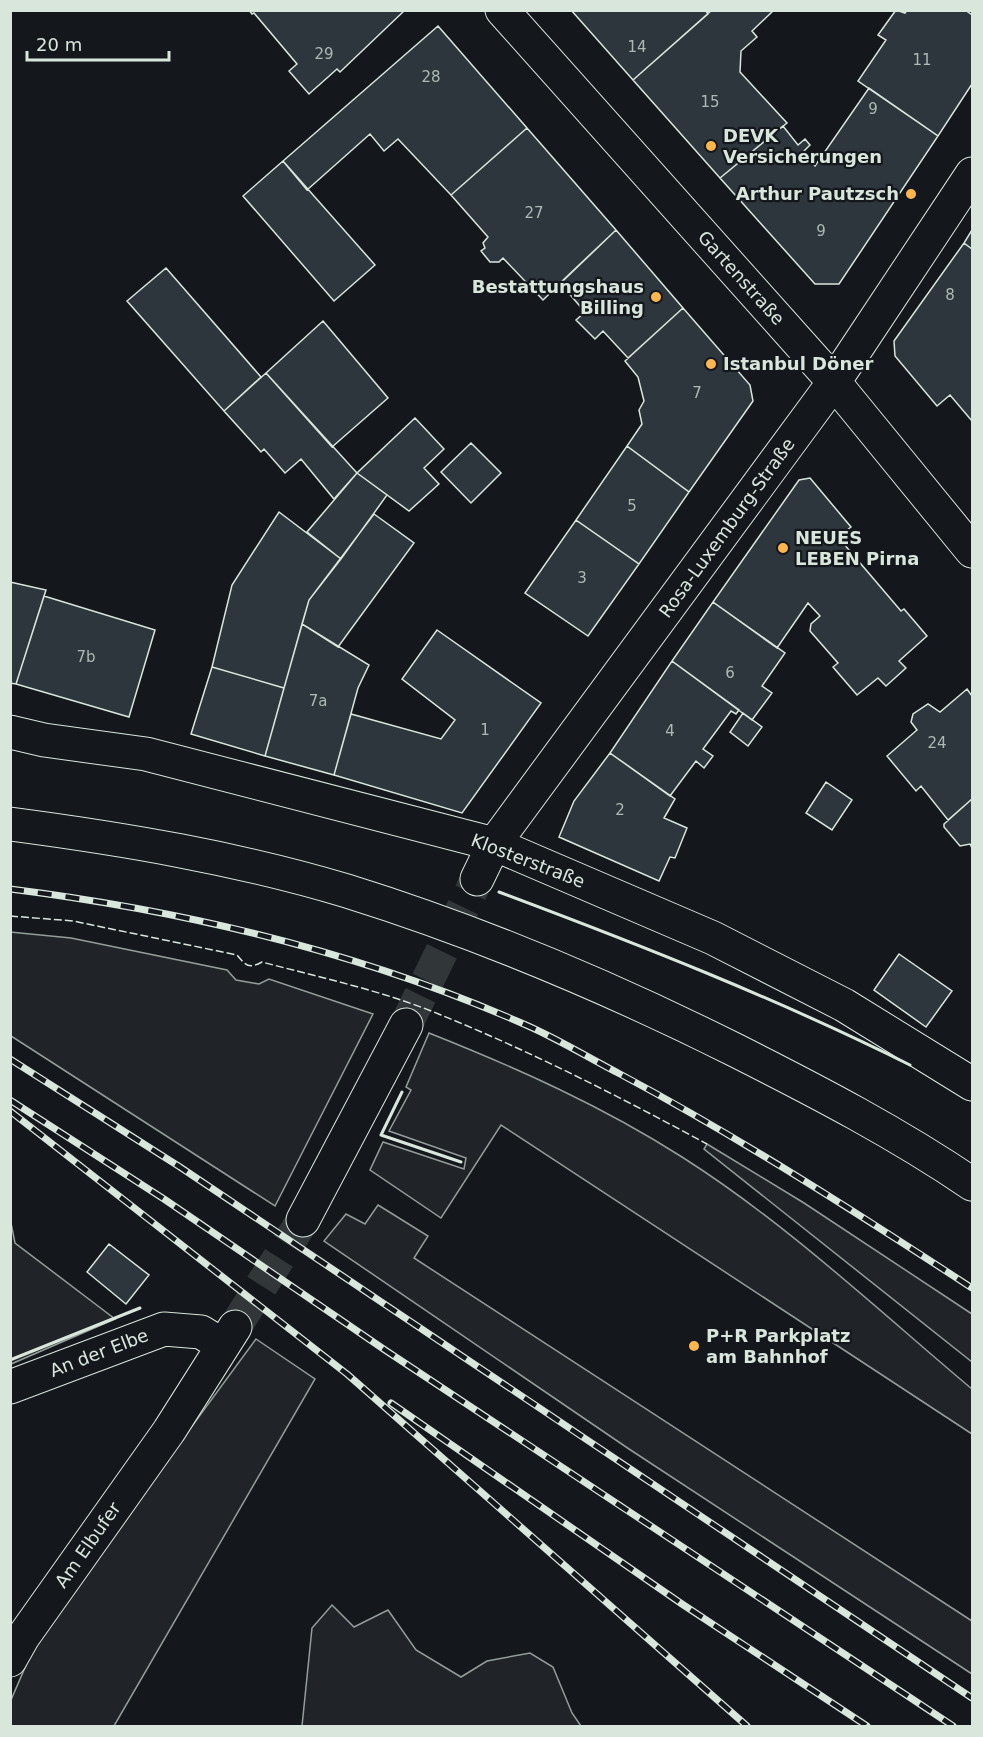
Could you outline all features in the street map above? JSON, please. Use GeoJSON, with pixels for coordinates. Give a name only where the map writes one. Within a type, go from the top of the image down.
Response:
{"type":"FeatureCollection","features":[{"type":"Feature","properties":{"kind":"street","name":"Gartenstraße"},"geometry":{"type":"LineString","coordinates":[[502,10],[834,382],[972,551]]}},
{"type":"Feature","properties":{"kind":"street","name":"Rosa-Luxemburg-Straße"},"geometry":{"type":"LineString","coordinates":[[477,879],[494,844],[834,382],[972,174]]}},
{"type":"Feature","properties":{"kind":"street","name":"Klosterstraße"},"geometry":{"type":"LineString","coordinates":[[10,732],[44,740],[146,754],[494,844],[713,938],[844,1005],[972,1083]]}},
{"type":"Feature","properties":{"kind":"street"},"geometry":{"type":"LineString","coordinates":[[10,824],[180,850],[270,870],[346,891],[419,915],[553,965],[701,1033],[852,1109],[925,1152],[972,1184]]}},
{"type":"Feature","properties":{"kind":"street"},"geometry":{"type":"LineString","coordinates":[[303,1220],[406,1025]]}},
{"type":"Feature","properties":{"kind":"street","name":"An der Elbe"},"geometry":{"type":"LineString","coordinates":[[10,1387],[164,1329],[229,1336],[169,1431]]}},
{"type":"Feature","properties":{"kind":"street","name":"Am Elbufer"},"geometry":{"type":"LineString","coordinates":[[10,1660],[23,1637],[169,1431]]}},
{"type":"Feature","properties":{"kind":"shaded area"},"geometry":{"type":"Polygon","coordinates":[[[10,932],[71,938],[227,970],[236,980],[259,984],[269,979],[373,1014],[275,1206],[11,1036],[10,932]]]}},
{"type":"Feature","properties":{"kind":"shaded area"},"geometry":{"type":"Polygon","coordinates":[[[429,1033],[527,1074],[621,1121],[682,1157],[758,1210],[831,1268],[972,1389],[972,1434],[501,1125],[441,1218],[370,1170],[383,1142],[464,1169],[466,1158],[389,1131],[411,1090],[406,1087],[429,1033]]]}},
{"type":"Feature","properties":{"kind":"shaded area"},"geometry":{"type":"Polygon","coordinates":[[[707,1144],[804,1203],[972,1314],[972,1362],[704,1149],[707,1144]]]}},
{"type":"Feature","properties":{"kind":"shaded area"},"geometry":{"type":"Polygon","coordinates":[[[378,1205],[428,1236],[414,1258],[972,1621],[972,1674],[629,1449],[324,1241],[346,1214],[365,1224],[378,1205]]]}},
{"type":"Feature","properties":{"kind":"shaded area"},"geometry":{"type":"Polygon","coordinates":[[[10,1218],[15,1243],[115,1319],[11,1364],[10,1218]]]}},
{"type":"Feature","properties":{"kind":"shaded area"},"geometry":{"type":"Polygon","coordinates":[[[256,1339],[315,1379],[114,1726],[11,1726],[11,1700],[40,1633],[256,1339]]]}},
{"type":"Feature","properties":{"kind":"shaded area"},"geometry":{"type":"Polygon","coordinates":[[[332,1605],[354,1627],[388,1610],[416,1650],[461,1677],[487,1661],[530,1653],[553,1667],[572,1713],[581,1726],[302,1726],[312,1628],[332,1605]]]}},
{"type":"Feature","properties":{"kind":"building"},"geometry":{"type":"Polygon","coordinates":[[[249,10],[404,11],[340,72],[337,69],[309,94],[289,71],[297,64],[249,10]]]}},
{"type":"Feature","properties":{"kind":"building"},"geometry":{"type":"Polygon","coordinates":[[[571,10],[705,10],[708,14],[633,80],[571,10]]]}},
{"type":"Feature","properties":{"kind":"building"},"geometry":{"type":"Polygon","coordinates":[[[712,10],[774,10],[752,31],[757,37],[741,51],[740,72],[787,123],[720,178],[633,80],[712,10]]]}},
{"type":"Feature","properties":{"kind":"building"},"geometry":{"type":"Polygon","coordinates":[[[896,10],[905,13],[907,10],[965,10],[972,15],[972,84],[938,136],[858,81],[886,40],[878,35],[896,10]]]}},
{"type":"Feature","properties":{"kind":"building"},"geometry":{"type":"Polygon","coordinates":[[[438,26],[527,128],[451,195],[398,139],[384,151],[370,134],[307,190],[283,161],[438,26]]]}},
{"type":"Feature","properties":{"kind":"building"},"geometry":{"type":"Polygon","coordinates":[[[869,88],[938,136],[839,284],[815,284],[720,178],[783,126],[798,145],[805,139],[810,145],[804,151],[815,166],[869,88]]]}},
{"type":"Feature","properties":{"kind":"building"},"geometry":{"type":"Polygon","coordinates":[[[527,128],[616,230],[543,300],[503,258],[499,262],[490,262],[481,251],[485,248],[483,243],[488,237],[451,195],[527,128]]]}},
{"type":"Feature","properties":{"kind":"building"},"geometry":{"type":"Polygon","coordinates":[[[283,161],[375,265],[334,301],[243,196],[283,161]]]}},
{"type":"Feature","properties":{"kind":"building"},"geometry":{"type":"Polygon","coordinates":[[[616,230],[683,308],[628,358],[603,331],[595,339],[576,320],[585,312],[560,283],[616,230]]]}},
{"type":"Feature","properties":{"kind":"building"},"geometry":{"type":"Polygon","coordinates":[[[972,230],[972,249],[964,243],[972,230]]]}},
{"type":"Feature","properties":{"kind":"building"},"geometry":{"type":"Polygon","coordinates":[[[964,243],[972,249],[972,421],[950,395],[937,406],[895,356],[894,341],[964,243]]]}},
{"type":"Feature","properties":{"kind":"building"},"geometry":{"type":"Polygon","coordinates":[[[166,268],[261,377],[224,411],[127,301],[166,268]]]}},
{"type":"Feature","properties":{"kind":"building"},"geometry":{"type":"Polygon","coordinates":[[[683,308],[750,385],[753,401],[689,492],[627,446],[642,424],[639,410],[644,401],[638,377],[625,361],[683,308]]]}},
{"type":"Feature","properties":{"kind":"building"},"geometry":{"type":"Polygon","coordinates":[[[323,321],[388,398],[332,447],[266,373],[323,321]]]}},
{"type":"Feature","properties":{"kind":"building"},"geometry":{"type":"Polygon","coordinates":[[[266,373],[357,473],[334,499],[301,459],[285,473],[264,449],[261,452],[224,411],[266,373]]]}},
{"type":"Feature","properties":{"kind":"building"},"geometry":{"type":"Polygon","coordinates":[[[415,418],[444,449],[424,468],[439,484],[409,511],[357,473],[415,418]]]}},
{"type":"Feature","properties":{"kind":"building"},"geometry":{"type":"Polygon","coordinates":[[[471,443],[501,473],[471,503],[441,472],[471,443]]]}},
{"type":"Feature","properties":{"kind":"building"},"geometry":{"type":"Polygon","coordinates":[[[627,446],[689,492],[639,564],[576,520],[627,446]]]}},
{"type":"Feature","properties":{"kind":"building"},"geometry":{"type":"Polygon","coordinates":[[[357,473],[387,495],[341,559],[307,532],[357,473]]]}},
{"type":"Feature","properties":{"kind":"building"},"geometry":{"type":"Polygon","coordinates":[[[810,478],[851,527],[838,537],[901,611],[904,609],[927,636],[899,661],[906,668],[886,686],[878,678],[857,695],[833,667],[838,663],[810,631],[811,624],[820,616],[808,603],[777,648],[713,602],[799,480],[810,478]]]}},
{"type":"Feature","properties":{"kind":"building"},"geometry":{"type":"Polygon","coordinates":[[[279,512],[341,559],[309,600],[284,688],[212,667],[232,585],[279,512]]]}},
{"type":"Feature","properties":{"kind":"building"},"geometry":{"type":"Polygon","coordinates":[[[374,514],[414,543],[338,647],[302,624],[309,600],[374,514]]]}},
{"type":"Feature","properties":{"kind":"building"},"geometry":{"type":"Polygon","coordinates":[[[576,520],[639,564],[588,636],[525,593],[576,520]]]}},
{"type":"Feature","properties":{"kind":"building"},"geometry":{"type":"Polygon","coordinates":[[[10,582],[46,590],[16,684],[10,683],[10,582]]]}},
{"type":"Feature","properties":{"kind":"building"},"geometry":{"type":"Polygon","coordinates":[[[44,596],[155,630],[129,717],[16,684],[44,596]]]}},
{"type":"Feature","properties":{"kind":"building"},"geometry":{"type":"Polygon","coordinates":[[[713,602],[785,653],[762,686],[772,693],[752,720],[672,661],[713,602]]]}},
{"type":"Feature","properties":{"kind":"building"},"geometry":{"type":"Polygon","coordinates":[[[302,624],[369,665],[358,688],[334,775],[265,756],[302,624]]]}},
{"type":"Feature","properties":{"kind":"building"},"geometry":{"type":"Polygon","coordinates":[[[437,630],[541,703],[462,813],[334,775],[351,714],[441,739],[455,720],[402,679],[437,630]]]}},
{"type":"Feature","properties":{"kind":"building"},"geometry":{"type":"Polygon","coordinates":[[[672,661],[739,710],[736,714],[731,711],[703,749],[713,756],[704,768],[696,761],[670,796],[610,753],[672,661]]]}},
{"type":"Feature","properties":{"kind":"building"},"geometry":{"type":"Polygon","coordinates":[[[212,667],[284,688],[265,756],[191,734],[212,667]]]}},
{"type":"Feature","properties":{"kind":"building"},"geometry":{"type":"Polygon","coordinates":[[[967,689],[972,696],[972,799],[948,820],[921,786],[916,791],[887,756],[917,730],[911,722],[913,714],[928,704],[940,712],[967,689]]]}},
{"type":"Feature","properties":{"kind":"building"},"geometry":{"type":"Polygon","coordinates":[[[743,713],[762,727],[748,746],[730,732],[743,713]]]}},
{"type":"Feature","properties":{"kind":"building"},"geometry":{"type":"Polygon","coordinates":[[[610,753],[675,799],[664,818],[687,828],[675,858],[670,857],[659,881],[559,837],[574,801],[610,753]]]}},
{"type":"Feature","properties":{"kind":"building"},"geometry":{"type":"Polygon","coordinates":[[[826,782],[852,800],[832,830],[806,813],[826,782]]]}},
{"type":"Feature","properties":{"kind":"building"},"geometry":{"type":"Polygon","coordinates":[[[972,799],[972,848],[970,844],[960,846],[944,824],[972,799]]]}},
{"type":"Feature","properties":{"kind":"building"},"geometry":{"type":"Polygon","coordinates":[[[899,954],[952,991],[926,1027],[874,990],[899,954]]]}},
{"type":"Feature","properties":{"kind":"building"},"geometry":{"type":"Polygon","coordinates":[[[109,1244],[149,1275],[126,1304],[87,1272],[109,1244]]]}},
{"type":"Feature","properties":{"kind":"tunnel"},"geometry":{"type":"LineString","coordinates":[[406,1025],[477,879]]}},
{"type":"Feature","properties":{"kind":"tunnel"},"geometry":{"type":"LineString","coordinates":[[235,1327],[303,1220]]}},
{"type":"Feature","properties":{"kind":"railway"},"geometry":{"type":"LineString","coordinates":[[10,889],[142,909],[273,938],[402,976],[464,999],[550,1036],[710,1124],[799,1177],[972,1288]]}},
{"type":"Feature","properties":{"kind":"railway"},"geometry":{"type":"LineString","coordinates":[[10,1059],[180,1167],[972,1698]]}},
{"type":"Feature","properties":{"kind":"railway"},"geometry":{"type":"LineString","coordinates":[[10,1100],[164,1199],[385,1350],[953,1726]]}},
{"type":"Feature","properties":{"kind":"railway"},"geometry":{"type":"LineString","coordinates":[[10,1111],[347,1374],[747,1726]]}},
{"type":"Feature","properties":{"kind":"railway"},"geometry":{"type":"LineString","coordinates":[[391,1403],[682,1604],[867,1726]]}},
{"type":"Feature","properties":{"kind":"fence"},"geometry":{"type":"LineString","coordinates":[[10,916],[73,921],[237,955],[248,965],[262,962],[419,1006],[475,1029],[609,1092],[707,1144]]}},
{"type":"Feature","properties":{"kind":"wall"},"geometry":{"type":"LineString","coordinates":[[499,892],[707,973],[810,1017],[910,1065]]}},
{"type":"Feature","properties":{"kind":"wall"},"geometry":{"type":"LineString","coordinates":[[402,1092],[381,1135],[461,1162]]}},
{"type":"Feature","properties":{"kind":"wall"},"geometry":{"type":"LineString","coordinates":[[10,1360],[140,1308]]}},
{"type":"Feature","properties":{"kind":"place","name":"DEVK Versicherungen"},"geometry":{"type":"Point","coordinates":[711,146]}},
{"type":"Feature","properties":{"kind":"place","name":"Arthur Pautzsch"},"geometry":{"type":"Point","coordinates":[911,194]}},
{"type":"Feature","properties":{"kind":"place","name":"Bestattungshaus Billing"},"geometry":{"type":"Point","coordinates":[656,297]}},
{"type":"Feature","properties":{"kind":"place","name":"Istanbul Döner"},"geometry":{"type":"Point","coordinates":[711,364]}},
{"type":"Feature","properties":{"kind":"place","name":"NEUES LEBEN Pirna"},"geometry":{"type":"Point","coordinates":[783,548]}},
{"type":"Feature","properties":{"kind":"place","name":"P+R Parkplatz am Bahnhof"},"geometry":{"type":"Point","coordinates":[694,1346]}}]}
